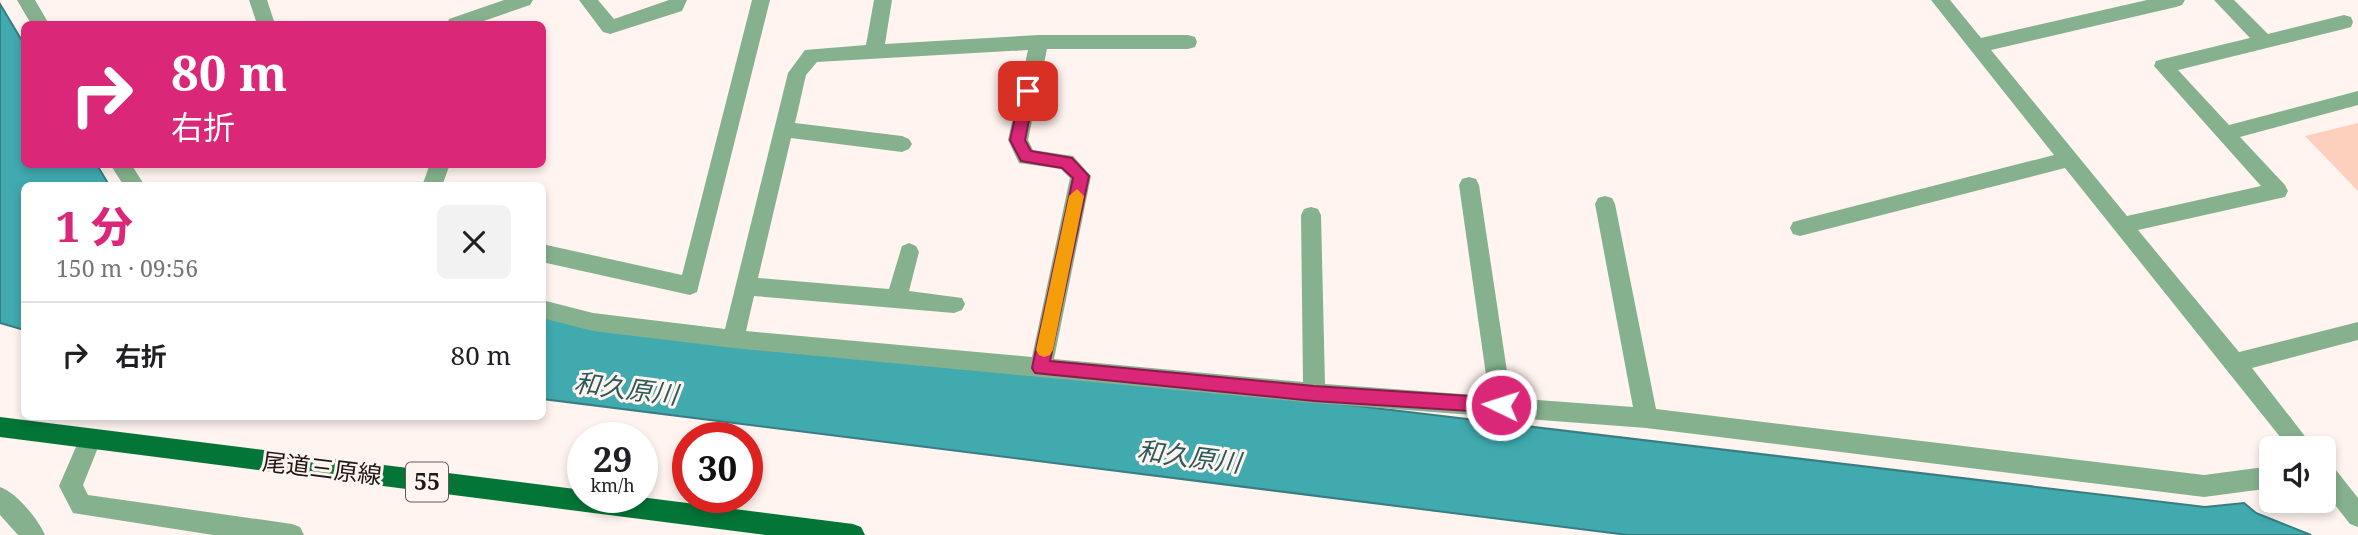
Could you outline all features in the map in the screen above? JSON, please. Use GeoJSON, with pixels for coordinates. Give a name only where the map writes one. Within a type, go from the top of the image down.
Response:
{"type":"FeatureCollection","features":[{"type":"Feature","properties":{"kind":"main road","name":"尾道三原線"},"geometry":{"type":"LineString","coordinates":[[0,427],[853,535]]}},
{"type":"Feature","properties":{"kind":"street"},"geometry":{"type":"LineString","coordinates":[[26,0],[38,21]]}},
{"type":"Feature","properties":{"kind":"street"},"geometry":{"type":"LineString","coordinates":[[258,0],[265,21]]}},
{"type":"Feature","properties":{"kind":"street"},"geometry":{"type":"LineString","coordinates":[[464,21],[524,0]]}},
{"type":"Feature","properties":{"kind":"street"},"geometry":{"type":"LineString","coordinates":[[588,0],[610,27],[676,6],[678,0]]}},
{"type":"Feature","properties":{"kind":"street"},"geometry":{"type":"LineString","coordinates":[[546,254],[690,286],[761,0]]}},
{"type":"Feature","properties":{"kind":"street"},"geometry":{"type":"LineString","coordinates":[[874,51],[883,0]]}},
{"type":"Feature","properties":{"kind":"street"},"geometry":{"type":"LineString","coordinates":[[1940,0],[2293,436]]}},
{"type":"Feature","properties":{"kind":"street"},"geometry":{"type":"LineString","coordinates":[[1977,46],[2176,0]]}},
{"type":"Feature","properties":{"kind":"street"},"geometry":{"type":"LineString","coordinates":[[2223,0],[2264,41]]}},
{"type":"Feature","properties":{"kind":"street"},"geometry":{"type":"LineString","coordinates":[[2122,225],[2278,191],[2163,66],[2344,22]]}},
{"type":"Feature","properties":{"kind":"street"},"geometry":{"type":"LineString","coordinates":[[1039,41],[1018,140],[1026,157],[1066,162],[1081,176],[1041,368]]}},
{"type":"Feature","properties":{"kind":"street"},"geometry":{"type":"LineString","coordinates":[[733,339],[797,73],[812,55],[1039,41],[1188,42]]}},
{"type":"Feature","properties":{"kind":"street"},"geometry":{"type":"LineString","coordinates":[[2226,134],[2358,98]]}},
{"type":"Feature","properties":{"kind":"street"},"geometry":{"type":"LineString","coordinates":[[784,129],[902,144]]}},
{"type":"Feature","properties":{"kind":"street"},"geometry":{"type":"LineString","coordinates":[[1800,228],[2069,159]]}},
{"type":"Feature","properties":{"kind":"street"},"geometry":{"type":"LineString","coordinates":[[1469,186],[1501,405]]}},
{"type":"Feature","properties":{"kind":"street"},"geometry":{"type":"LineString","coordinates":[[1605,204],[1646,418]]}},
{"type":"Feature","properties":{"kind":"street"},"geometry":{"type":"LineString","coordinates":[[1311,215],[1314,393]]}},
{"type":"Feature","properties":{"kind":"street"},"geometry":{"type":"LineString","coordinates":[[897,298],[909,252]]}},
{"type":"Feature","properties":{"kind":"street"},"geometry":{"type":"LineString","coordinates":[[746,286],[954,304]]}},
{"type":"Feature","properties":{"kind":"street"},"geometry":{"type":"LineString","coordinates":[[546,310],[593,322],[733,339],[1314,393],[1646,418],[2204,486],[2259,479]]}},
{"type":"Feature","properties":{"kind":"street"},"geometry":{"type":"LineString","coordinates":[[2234,363],[2358,331]]}},
{"type":"Feature","properties":{"kind":"street"},"geometry":{"type":"LineString","coordinates":[[90,440],[71,486],[81,505],[292,535]]}},
{"type":"Feature","properties":{"kind":"street"},"geometry":{"type":"LineString","coordinates":[[2336,488],[2358,516]]}},
{"type":"Feature","properties":{"kind":"street"},"geometry":{"type":"LineString","coordinates":[[0,498],[33,535]]}},
{"type":"Feature","properties":{"kind":"water"},"geometry":{"type":"Polygon","coordinates":[[[0,4],[21,39],[21,168],[99,168],[107,182],[21,182],[21,329],[0,323],[0,4]]]}},
{"type":"Feature","properties":{"kind":"water","name":"和久原川"},"geometry":{"type":"Polygon","coordinates":[[[546,309],[2205,507],[2244,503],[2256,513],[2311,535],[1628,535],[763,427],[763,422],[726,422],[546,399],[546,309]]]}},
{"type":"Feature","properties":{"kind":"building"},"geometry":{"type":"Polygon","coordinates":[[[2358,123],[2358,191],[2305,136],[2358,123]]]}},
{"type":"Feature","properties":{"kind":"slow traffic"},"geometry":{"type":"LineString","coordinates":[[1044,350],[1077,196]]}},
{"type":"Feature","properties":{"kind":"route"},"geometry":{"type":"LineString","coordinates":[[1028,91],[1018,140],[1026,157],[1066,162],[1081,176],[1041,368],[1314,393],[1501,405]]}}]}
